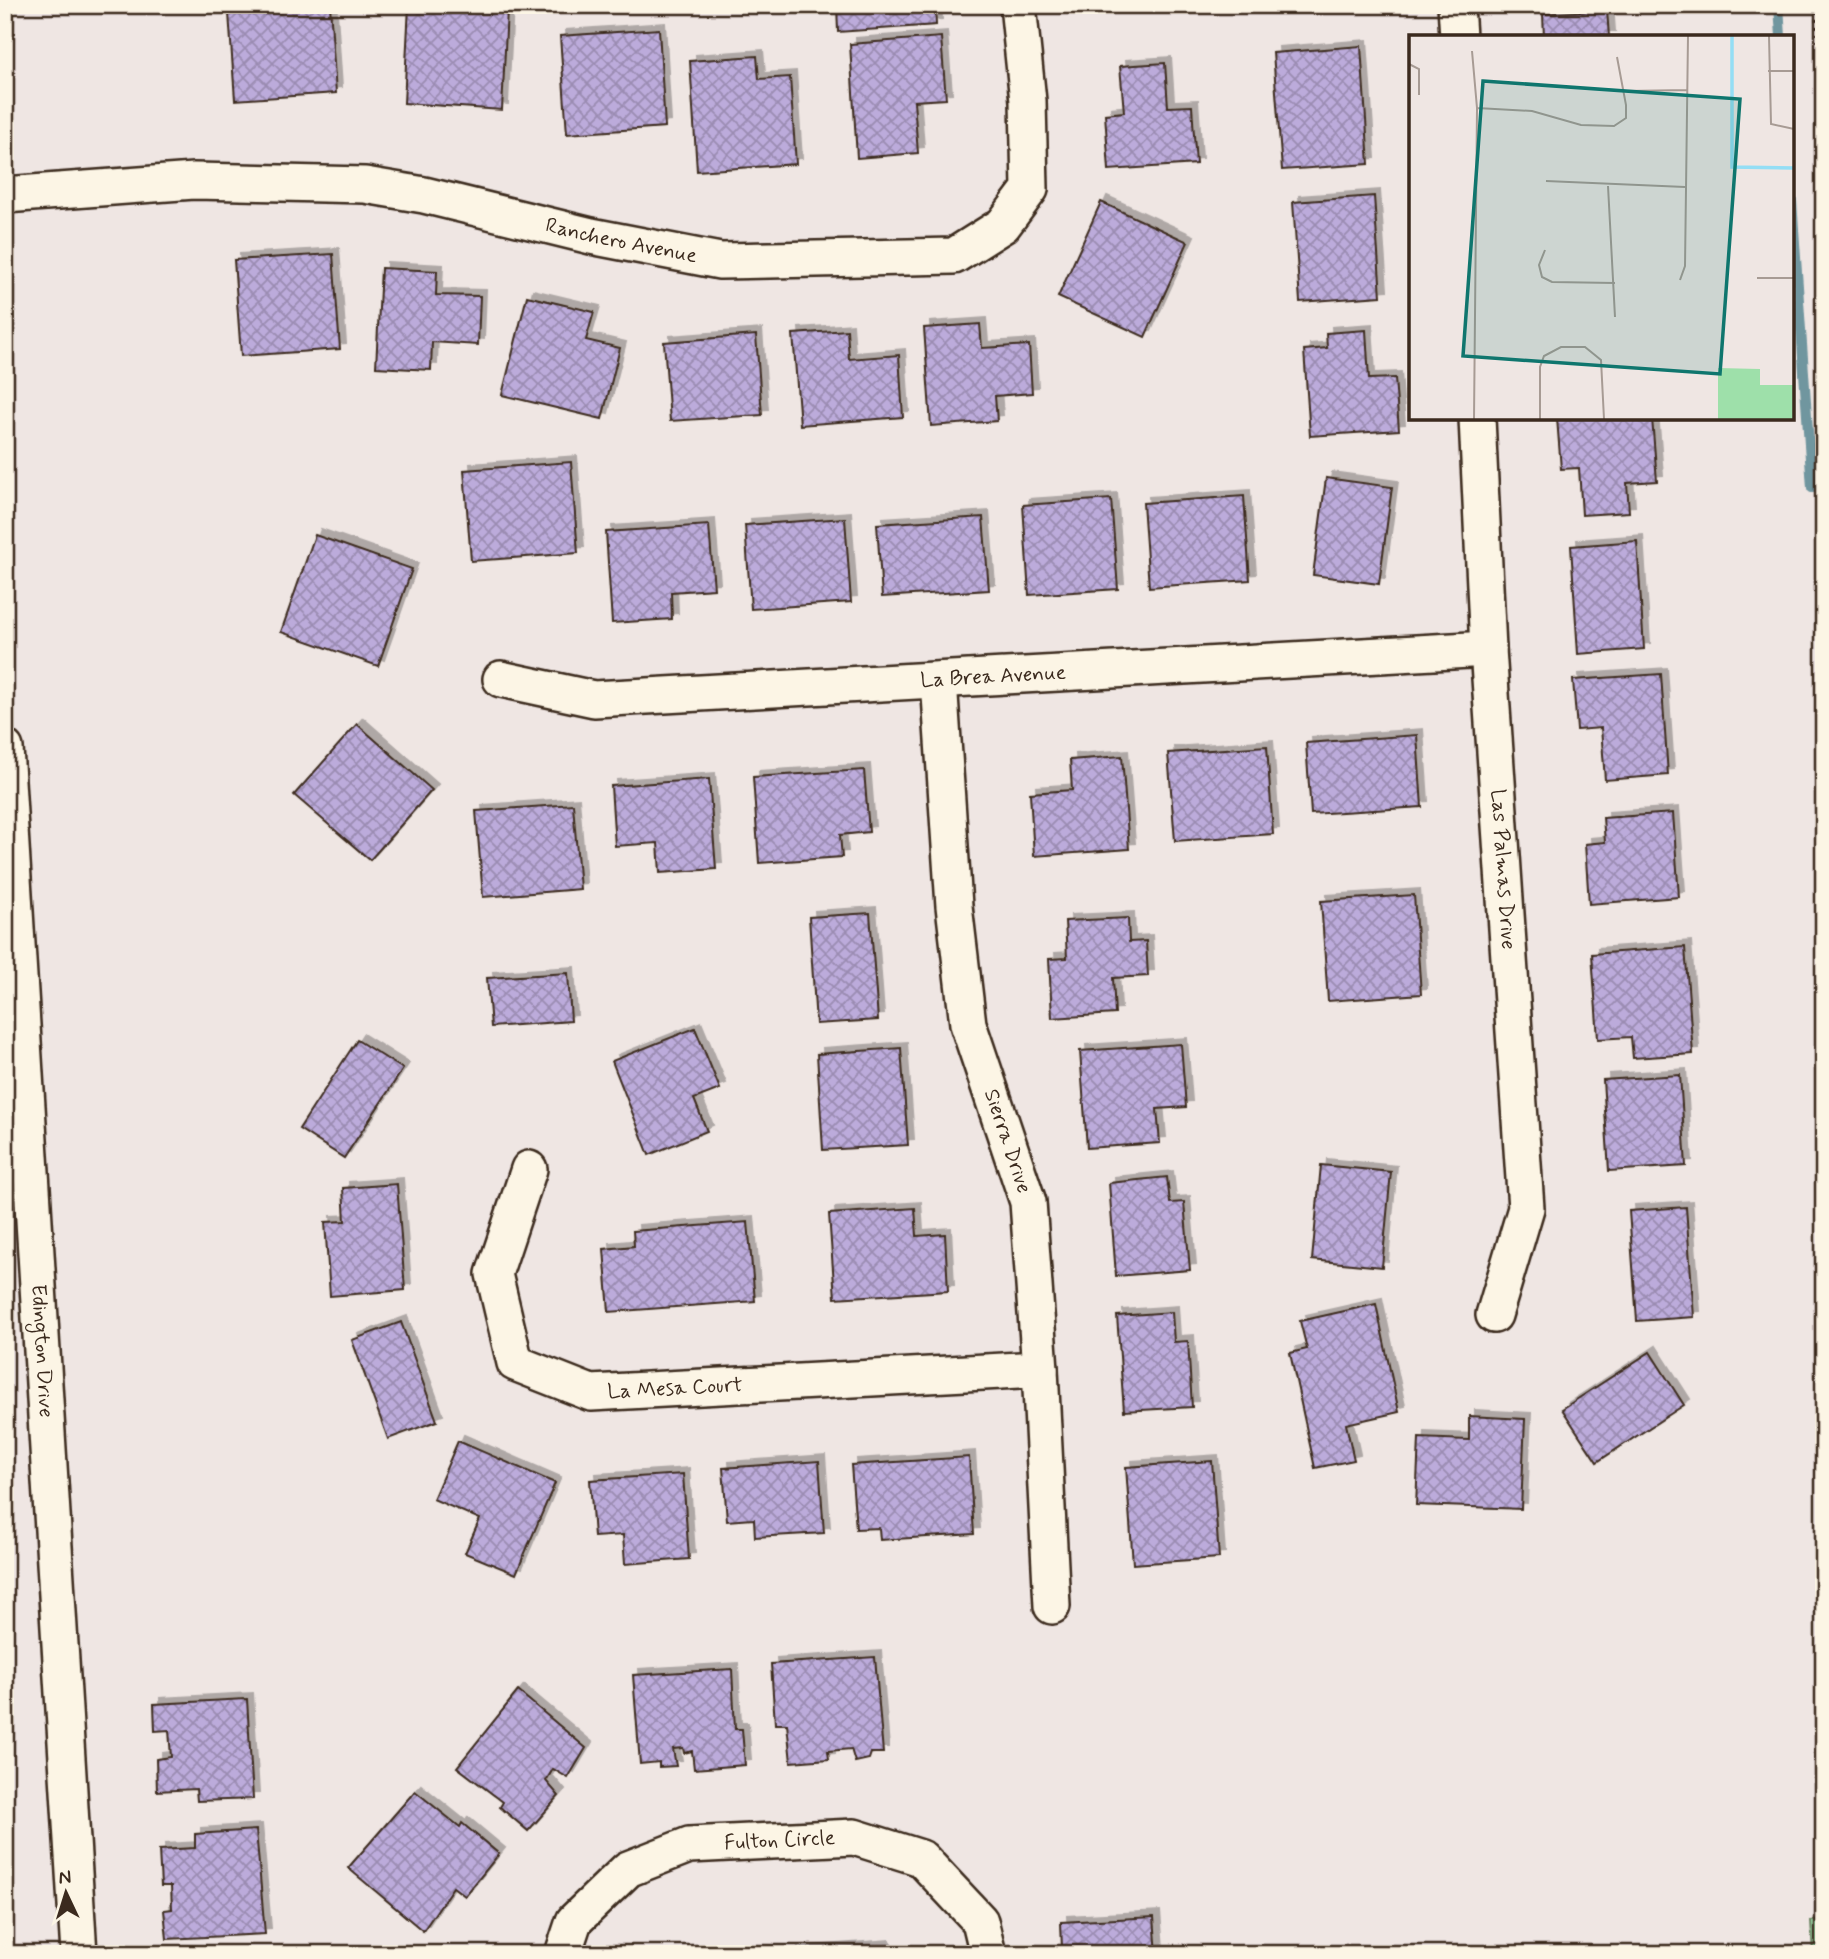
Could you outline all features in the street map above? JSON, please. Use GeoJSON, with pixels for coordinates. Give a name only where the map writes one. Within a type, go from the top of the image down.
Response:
{"type":"FeatureCollection","features":[{"type":"Feature","properties":{"kind":"street","name":"Ranchero Avenue"},"geometry":{"type":"LineString","coordinates":[[5,195],[194,181],[365,185],[424,195],[591,236],[720,261],[954,256],[1003,225],[1030,189],[1028,101],[1018,5]]}},
{"type":"Feature","properties":{"kind":"street"},"geometry":{"type":"LineString","coordinates":[[1456,5],[1458,35]]}},
{"type":"Feature","properties":{"kind":"street","name":"Las Palmas Drive"},"geometry":{"type":"LineString","coordinates":[[1477,420],[1488,649],[1526,1208],[1494,1315]]}},
{"type":"Feature","properties":{"kind":"street","name":"La Brea Avenue"},"geometry":{"type":"LineString","coordinates":[[501,679],[594,699],[1488,649]]}},
{"type":"Feature","properties":{"kind":"street","name":"Sierra Drive"},"geometry":{"type":"LineString","coordinates":[[939,680],[954,905],[968,1024],[1028,1202],[1052,1606]]}},
{"type":"Feature","properties":{"kind":"street","name":"Edington Drive"},"geometry":{"type":"LineString","coordinates":[[5,748],[79,1954]]}},
{"type":"Feature","properties":{"kind":"street","name":"La Mesa Court"},"geometry":{"type":"LineString","coordinates":[[529,1169],[494,1274],[515,1363],[591,1393],[1040,1369]]}},
{"type":"Feature","properties":{"kind":"street","name":"Fulton Circle"},"geometry":{"type":"LineString","coordinates":[[563,1954],[574,1921],[628,1869],[689,1845],[854,1837],[921,1858],[980,1921],[988,1954]]}},
{"type":"Feature","properties":{"kind":"path"},"geometry":{"type":"LineString","coordinates":[[1816,5],[1824,132]]}},
{"type":"Feature","properties":{"kind":"green space"},"geometry":{"type":"Polygon","coordinates":[[[1824,1920],[1824,1954],[1813,1954],[1811,1921],[1824,1920]]]}},
{"type":"Feature","properties":{"kind":"building"},"geometry":{"type":"Polygon","coordinates":[[[330,5],[336,93],[235,100],[229,13],[330,5]]]}},
{"type":"Feature","properties":{"kind":"building"},"geometry":{"type":"Polygon","coordinates":[[[409,5],[507,10],[502,110],[404,103],[409,5]]]}},
{"type":"Feature","properties":{"kind":"building"},"geometry":{"type":"Polygon","coordinates":[[[837,5],[935,5],[936,25],[838,32],[837,5]]]}},
{"type":"Feature","properties":{"kind":"building"},"geometry":{"type":"Polygon","coordinates":[[[1607,10],[1609,35],[1544,35],[1543,14],[1607,10]]]}},
{"type":"Feature","properties":{"kind":"building"},"geometry":{"type":"Polygon","coordinates":[[[659,29],[665,127],[567,134],[560,36],[659,29]]]}},
{"type":"Feature","properties":{"kind":"building"},"geometry":{"type":"Polygon","coordinates":[[[941,37],[946,99],[914,101],[918,153],[857,158],[850,44],[941,37]]]}},
{"type":"Feature","properties":{"kind":"building"},"geometry":{"type":"Polygon","coordinates":[[[1361,46],[1369,164],[1282,170],[1273,53],[1361,46]]]}},
{"type":"Feature","properties":{"kind":"building"},"geometry":{"type":"Polygon","coordinates":[[[757,56],[759,79],[790,77],[796,164],[697,171],[690,61],[757,56]]]}},
{"type":"Feature","properties":{"kind":"building"},"geometry":{"type":"Polygon","coordinates":[[[1165,63],[1168,107],[1192,106],[1196,164],[1109,170],[1105,114],[1124,112],[1120,66],[1165,63]]]}},
{"type":"Feature","properties":{"kind":"building"},"geometry":{"type":"Polygon","coordinates":[[[1374,196],[1381,296],[1300,302],[1293,202],[1374,196]]]}},
{"type":"Feature","properties":{"kind":"building"},"geometry":{"type":"Polygon","coordinates":[[[1101,202],[1188,242],[1145,337],[1058,297],[1101,202]]]}},
{"type":"Feature","properties":{"kind":"building"},"geometry":{"type":"Polygon","coordinates":[[[333,254],[340,349],[241,356],[234,260],[333,254]]]}},
{"type":"Feature","properties":{"kind":"building"},"geometry":{"type":"Polygon","coordinates":[[[381,268],[437,271],[436,295],[480,296],[478,345],[432,342],[431,370],[376,367],[381,268]]]}},
{"type":"Feature","properties":{"kind":"building"},"geometry":{"type":"Polygon","coordinates":[[[527,296],[594,312],[586,340],[620,348],[602,419],[502,395],[527,296]]]}},
{"type":"Feature","properties":{"kind":"building"},"geometry":{"type":"Polygon","coordinates":[[[980,324],[982,348],[1029,345],[1032,393],[995,396],[997,421],[931,426],[924,328],[980,324]]]}},
{"type":"Feature","properties":{"kind":"building"},"geometry":{"type":"Polygon","coordinates":[[[847,330],[849,359],[899,355],[903,417],[800,425],[793,334],[847,330]]]}},
{"type":"Feature","properties":{"kind":"building"},"geometry":{"type":"Polygon","coordinates":[[[1366,330],[1369,379],[1395,378],[1399,430],[1310,436],[1304,350],[1327,348],[1326,333],[1366,330]]]}},
{"type":"Feature","properties":{"kind":"building"},"geometry":{"type":"Polygon","coordinates":[[[756,335],[762,415],[670,421],[664,342],[756,335]]]}},
{"type":"Feature","properties":{"kind":"building"},"geometry":{"type":"Polygon","coordinates":[[[1557,420],[1652,420],[1657,481],[1627,483],[1629,512],[1582,515],[1579,468],[1561,469],[1557,420]]]}},
{"type":"Feature","properties":{"kind":"building"},"geometry":{"type":"Polygon","coordinates":[[[571,462],[578,553],[471,561],[464,470],[571,462]]]}},
{"type":"Feature","properties":{"kind":"building"},"geometry":{"type":"Polygon","coordinates":[[[1326,478],[1392,487],[1379,584],[1313,575],[1326,478]]]}},
{"type":"Feature","properties":{"kind":"building"},"geometry":{"type":"Polygon","coordinates":[[[1244,496],[1250,580],[1149,587],[1143,503],[1244,496]]]}},
{"type":"Feature","properties":{"kind":"building"},"geometry":{"type":"Polygon","coordinates":[[[1111,499],[1118,589],[1029,595],[1023,505],[1111,499]]]}},
{"type":"Feature","properties":{"kind":"building"},"geometry":{"type":"Polygon","coordinates":[[[983,517],[989,590],[882,597],[877,524],[983,517]]]}},
{"type":"Feature","properties":{"kind":"building"},"geometry":{"type":"Polygon","coordinates":[[[845,518],[851,602],[751,609],[745,525],[845,518]]]}},
{"type":"Feature","properties":{"kind":"building"},"geometry":{"type":"Polygon","coordinates":[[[709,525],[714,589],[671,592],[672,619],[612,623],[606,532],[709,525]]]}},
{"type":"Feature","properties":{"kind":"building"},"geometry":{"type":"Polygon","coordinates":[[[315,535],[412,569],[378,666],[281,632],[315,535]]]}},
{"type":"Feature","properties":{"kind":"building"},"geometry":{"type":"Polygon","coordinates":[[[1637,541],[1644,649],[1578,654],[1571,546],[1637,541]]]}},
{"type":"Feature","properties":{"kind":"building"},"geometry":{"type":"Polygon","coordinates":[[[1661,674],[1668,775],[1605,780],[1601,728],[1577,730],[1573,680],[1661,674]]]}},
{"type":"Feature","properties":{"kind":"building"},"geometry":{"type":"Polygon","coordinates":[[[357,724],[432,790],[370,860],[294,795],[357,724]]]}},
{"type":"Feature","properties":{"kind":"building"},"geometry":{"type":"Polygon","coordinates":[[[1417,735],[1422,807],[1311,814],[1306,743],[1417,735]]]}},
{"type":"Feature","properties":{"kind":"building"},"geometry":{"type":"Polygon","coordinates":[[[1267,746],[1273,834],[1175,841],[1168,753],[1267,746]]]}},
{"type":"Feature","properties":{"kind":"building"},"geometry":{"type":"Polygon","coordinates":[[[1122,756],[1129,849],[1034,856],[1030,793],[1072,790],[1070,760],[1122,756]]]}},
{"type":"Feature","properties":{"kind":"building"},"geometry":{"type":"Polygon","coordinates":[[[864,770],[869,832],[840,835],[842,857],[759,863],[753,777],[864,770]]]}},
{"type":"Feature","properties":{"kind":"building"},"geometry":{"type":"Polygon","coordinates":[[[709,779],[716,869],[660,873],[658,843],[615,846],[611,786],[709,779]]]}},
{"type":"Feature","properties":{"kind":"building"},"geometry":{"type":"Polygon","coordinates":[[[573,804],[580,889],[483,897],[476,811],[573,804]]]}},
{"type":"Feature","properties":{"kind":"building"},"geometry":{"type":"Polygon","coordinates":[[[1673,813],[1679,897],[1589,904],[1585,844],[1605,842],[1603,818],[1673,813]]]}},
{"type":"Feature","properties":{"kind":"building"},"geometry":{"type":"Polygon","coordinates":[[[1414,895],[1421,994],[1328,1001],[1321,901],[1414,895]]]}},
{"type":"Feature","properties":{"kind":"building"},"geometry":{"type":"Polygon","coordinates":[[[870,913],[878,1020],[816,1024],[809,917],[870,913]]]}},
{"type":"Feature","properties":{"kind":"building"},"geometry":{"type":"Polygon","coordinates":[[[1128,918],[1129,942],[1146,941],[1148,976],[1113,978],[1115,1014],[1052,1018],[1049,959],[1067,958],[1065,921],[1128,918]]]}},
{"type":"Feature","properties":{"kind":"building"},"geometry":{"type":"Polygon","coordinates":[[[1685,947],[1693,1054],[1633,1058],[1631,1037],[1598,1039],[1592,954],[1685,947]]]}},
{"type":"Feature","properties":{"kind":"building"},"geometry":{"type":"Polygon","coordinates":[[[568,973],[571,1021],[491,1027],[487,978],[568,973]]]}},
{"type":"Feature","properties":{"kind":"building"},"geometry":{"type":"Polygon","coordinates":[[[695,1028],[720,1089],[694,1099],[707,1131],[649,1155],[612,1061],[695,1028]]]}},
{"type":"Feature","properties":{"kind":"building"},"geometry":{"type":"Polygon","coordinates":[[[357,1040],[403,1069],[344,1158],[299,1129],[357,1040]]]}},
{"type":"Feature","properties":{"kind":"building"},"geometry":{"type":"Polygon","coordinates":[[[1181,1044],[1186,1107],[1157,1109],[1160,1143],[1087,1148],[1080,1051],[1181,1044]]]}},
{"type":"Feature","properties":{"kind":"building"},"geometry":{"type":"Polygon","coordinates":[[[901,1048],[908,1145],[823,1150],[817,1054],[901,1048]]]}},
{"type":"Feature","properties":{"kind":"building"},"geometry":{"type":"Polygon","coordinates":[[[1680,1075],[1686,1166],[1609,1171],[1603,1080],[1680,1075]]]}},
{"type":"Feature","properties":{"kind":"building"},"geometry":{"type":"Polygon","coordinates":[[[1321,1165],[1391,1172],[1382,1267],[1312,1260],[1321,1165]]]}},
{"type":"Feature","properties":{"kind":"building"},"geometry":{"type":"Polygon","coordinates":[[[1167,1177],[1170,1203],[1184,1202],[1190,1270],[1116,1276],[1109,1183],[1167,1177]]]}},
{"type":"Feature","properties":{"kind":"building"},"geometry":{"type":"Polygon","coordinates":[[[397,1184],[405,1290],[330,1296],[325,1222],[345,1221],[343,1188],[397,1184]]]}},
{"type":"Feature","properties":{"kind":"building"},"geometry":{"type":"Polygon","coordinates":[[[1686,1207],[1694,1317],[1637,1321],[1629,1211],[1686,1207]]]}},
{"type":"Feature","properties":{"kind":"building"},"geometry":{"type":"Polygon","coordinates":[[[915,1208],[917,1236],[945,1234],[948,1291],[835,1298],[829,1214],[915,1208]]]}},
{"type":"Feature","properties":{"kind":"building"},"geometry":{"type":"Polygon","coordinates":[[[748,1222],[755,1301],[609,1312],[604,1249],[634,1246],[633,1231],[748,1222]]]}},
{"type":"Feature","properties":{"kind":"building"},"geometry":{"type":"Polygon","coordinates":[[[1376,1304],[1399,1412],[1346,1424],[1354,1460],[1315,1468],[1290,1353],[1307,1349],[1300,1321],[1376,1304]]]}},
{"type":"Feature","properties":{"kind":"building"},"geometry":{"type":"Polygon","coordinates":[[[1172,1312],[1174,1342],[1188,1341],[1192,1407],[1124,1411],[1117,1316],[1172,1312]]]}},
{"type":"Feature","properties":{"kind":"building"},"geometry":{"type":"Polygon","coordinates":[[[401,1322],[437,1421],[388,1439],[352,1340],[401,1322]]]}},
{"type":"Feature","properties":{"kind":"building"},"geometry":{"type":"Polygon","coordinates":[[[1650,1352],[1684,1405],[1597,1462],[1562,1409],[1650,1352]]]}},
{"type":"Feature","properties":{"kind":"building"},"geometry":{"type":"Polygon","coordinates":[[[1469,1416],[1525,1419],[1521,1509],[1416,1505],[1419,1438],[1469,1440],[1469,1416]]]}},
{"type":"Feature","properties":{"kind":"building"},"geometry":{"type":"Polygon","coordinates":[[[458,1441],[555,1483],[516,1574],[465,1553],[480,1519],[433,1499],[458,1441]]]}},
{"type":"Feature","properties":{"kind":"building"},"geometry":{"type":"Polygon","coordinates":[[[969,1457],[974,1534],[880,1540],[879,1528],[856,1529],[851,1465],[969,1457]]]}},
{"type":"Feature","properties":{"kind":"building"},"geometry":{"type":"Polygon","coordinates":[[[819,1461],[824,1533],[755,1537],[754,1519],[727,1521],[723,1468],[819,1461]]]}},
{"type":"Feature","properties":{"kind":"building"},"geometry":{"type":"Polygon","coordinates":[[[1212,1461],[1219,1558],[1133,1564],[1126,1467],[1212,1461]]]}},
{"type":"Feature","properties":{"kind":"building"},"geometry":{"type":"Polygon","coordinates":[[[683,1474],[689,1559],[625,1564],[623,1535],[594,1537],[590,1480],[683,1474]]]}},
{"type":"Feature","properties":{"kind":"building"},"geometry":{"type":"Polygon","coordinates":[[[875,1657],[883,1753],[871,1753],[869,1759],[855,1762],[851,1749],[828,1751],[829,1759],[791,1762],[787,1724],[775,1724],[771,1664],[875,1657]]]}},
{"type":"Feature","properties":{"kind":"building"},"geometry":{"type":"Polygon","coordinates":[[[732,1669],[735,1729],[742,1729],[745,1765],[694,1769],[692,1751],[684,1753],[683,1748],[673,1749],[676,1766],[659,1767],[659,1762],[640,1764],[633,1675],[732,1669]]]}},
{"type":"Feature","properties":{"kind":"building"},"geometry":{"type":"Polygon","coordinates":[[[518,1691],[586,1748],[568,1778],[553,1769],[546,1781],[559,1796],[528,1831],[500,1807],[503,1802],[457,1767],[518,1691]]]}},
{"type":"Feature","properties":{"kind":"building"},"geometry":{"type":"Polygon","coordinates":[[[247,1699],[253,1799],[197,1801],[196,1789],[157,1791],[156,1759],[171,1757],[169,1730],[155,1731],[154,1704],[247,1699]]]}},
{"type":"Feature","properties":{"kind":"building"},"geometry":{"type":"Polygon","coordinates":[[[415,1791],[460,1827],[462,1823],[499,1854],[465,1896],[453,1887],[423,1931],[348,1868],[415,1791]]]}},
{"type":"Feature","properties":{"kind":"building"},"geometry":{"type":"Polygon","coordinates":[[[256,1830],[265,1934],[167,1939],[164,1910],[172,1909],[171,1886],[161,1886],[159,1850],[195,1848],[195,1834],[256,1830]]]}},
{"type":"Feature","properties":{"kind":"building"},"geometry":{"type":"Polygon","coordinates":[[[1154,1917],[1157,1954],[1077,1954],[1076,1948],[1062,1949],[1061,1922],[1154,1917]]]}},
{"type":"Feature","properties":{"kind":"building"},"geometry":{"type":"Polygon","coordinates":[[[884,1946],[886,1954],[791,1953],[884,1946]]]}},
{"type":"Feature","properties":{"kind":"waterway"},"geometry":{"type":"LineString","coordinates":[[1779,5],[1781,35]]}},
{"type":"Feature","properties":{"kind":"waterway"},"geometry":{"type":"LineString","coordinates":[[1794,229],[1812,488],[1824,487]]}}]}
